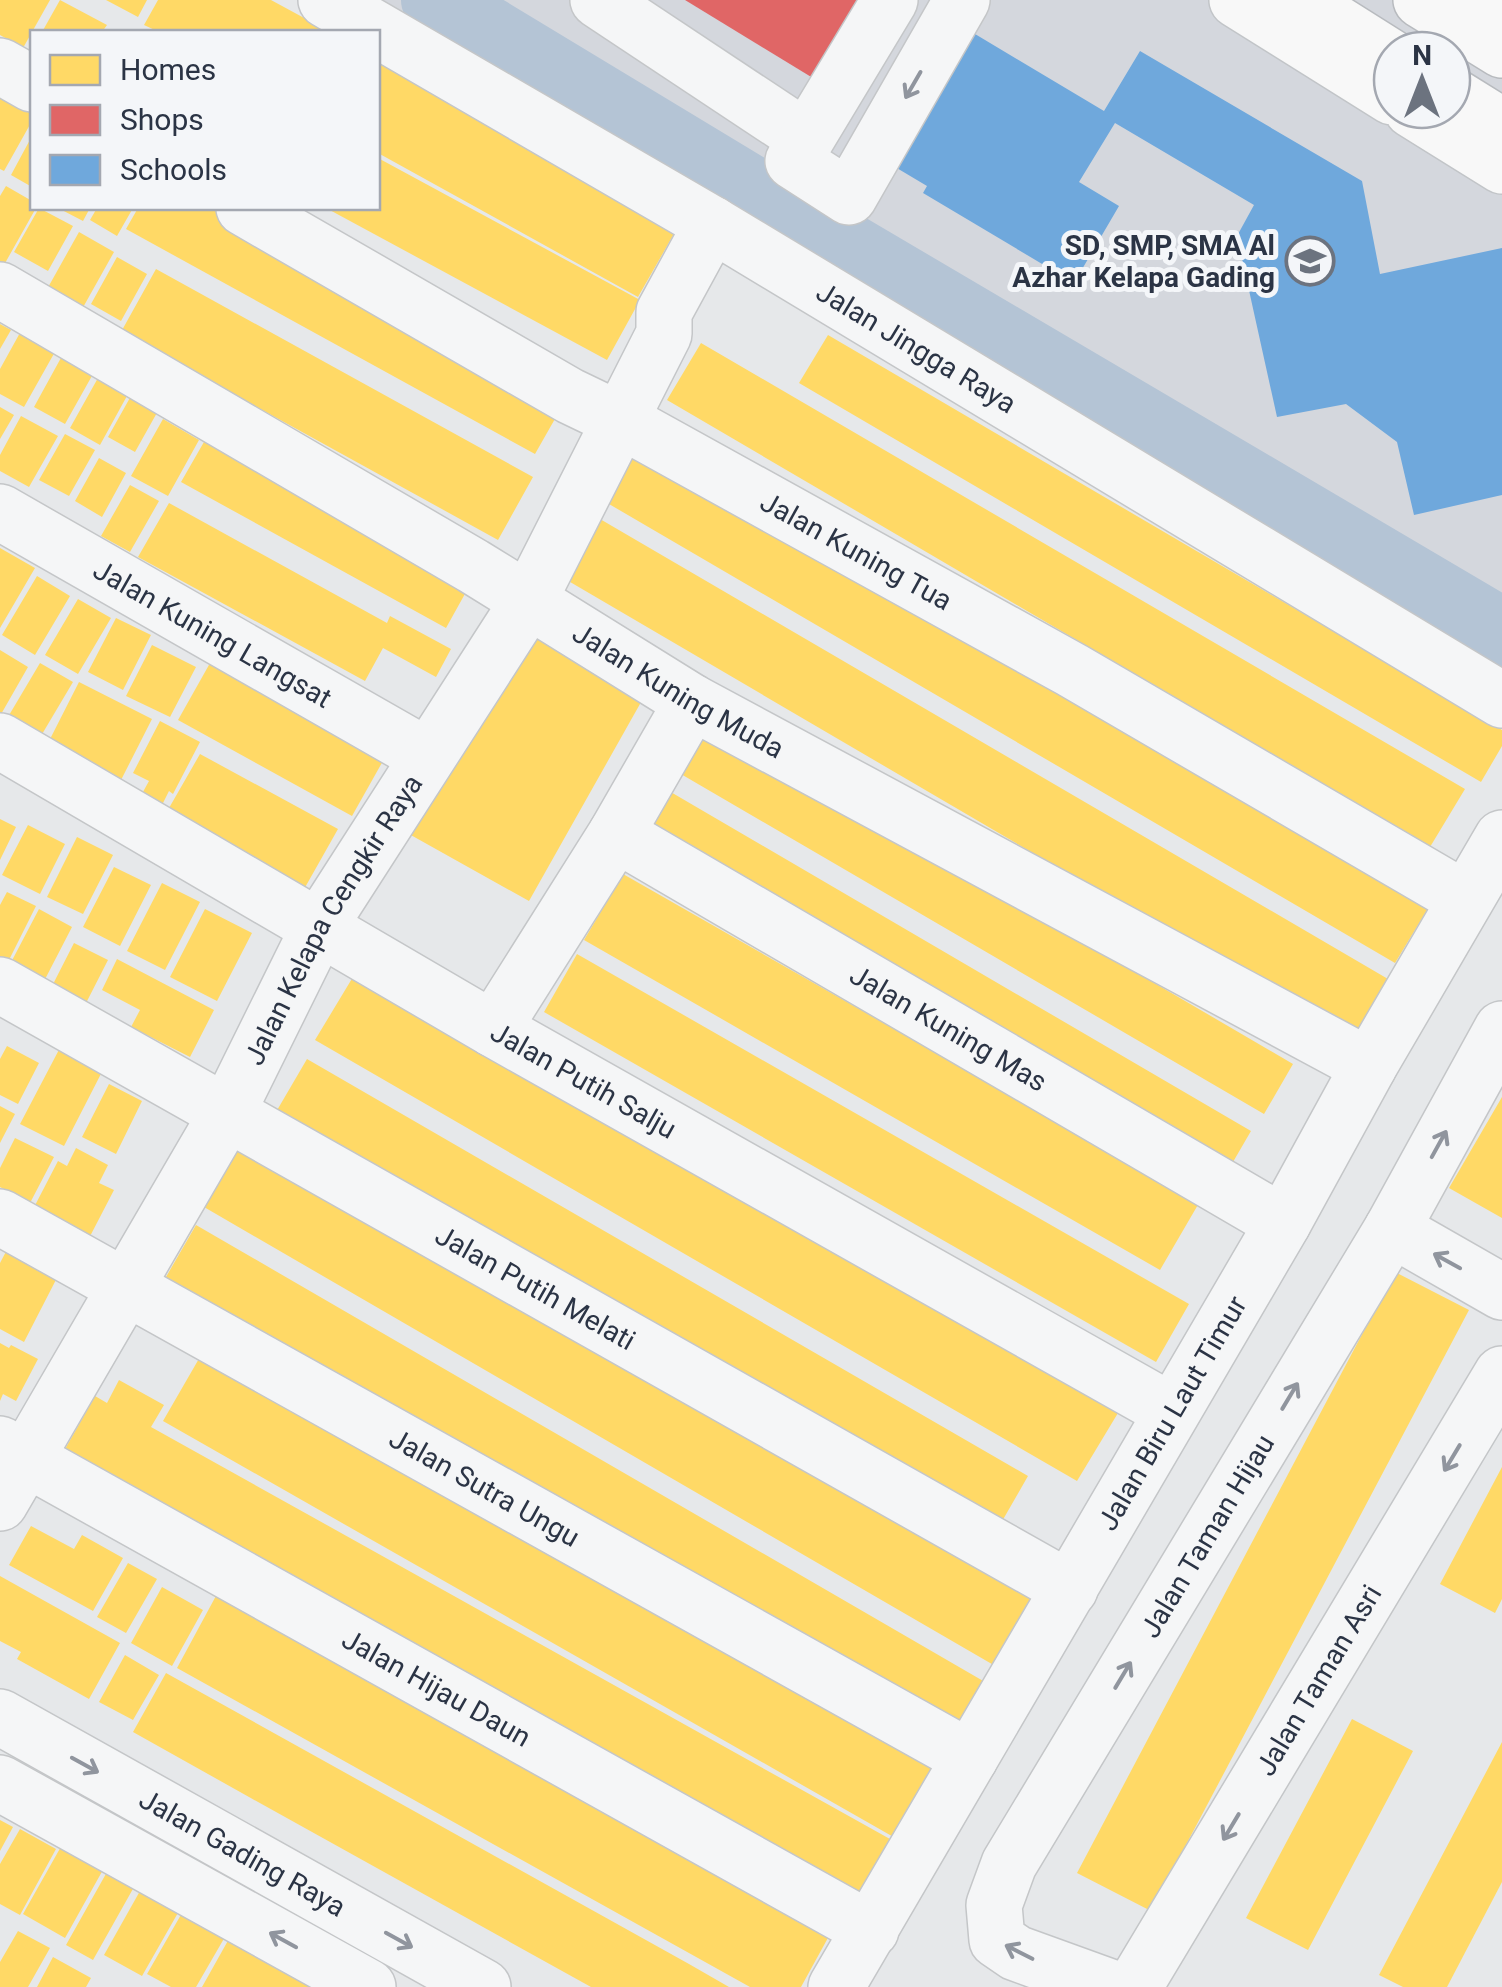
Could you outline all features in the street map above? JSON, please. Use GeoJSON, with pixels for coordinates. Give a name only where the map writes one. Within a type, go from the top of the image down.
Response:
{"type":"FeatureCollection","features":[{"type":"Feature","properties":{"kind":"main road"},"geometry":{"type":"LineString","coordinates":[[1237,0],[1372,84]]}},
{"type":"Feature","properties":{"kind":"main road"},"geometry":{"type":"LineString","coordinates":[[1300,0],[1372,45]]}},
{"type":"Feature","properties":{"kind":"main road"},"geometry":{"type":"LineString","coordinates":[[1421,0],[1502,50]]}},
{"type":"Feature","properties":{"kind":"main road"},"geometry":{"type":"LineString","coordinates":[[1494,0],[1502,6]]}},
{"type":"Feature","properties":{"kind":"main road"},"geometry":{"type":"LineString","coordinates":[[1472,107],[1502,126]]}},
{"type":"Feature","properties":{"kind":"main road"},"geometry":{"type":"LineString","coordinates":[[1444,130],[1502,166]]}},
{"type":"Feature","properties":{"kind":"street","name":"Jalan Jingga Raya"},"geometry":{"type":"LineString","coordinates":[[326,0],[377,30]]}},
{"type":"Feature","properties":{"kind":"street"},"geometry":{"type":"LineString","coordinates":[[598,0],[806,138]]}},
{"type":"Feature","properties":{"kind":"street"},"geometry":{"type":"LineString","coordinates":[[890,0],[793,161],[849,197],[962,0]]}},
{"type":"Feature","properties":{"kind":"street","name":"Jalan Jingga Raya"},"geometry":{"type":"LineString","coordinates":[[380,31],[724,232],[1502,700]]}},
{"type":"Feature","properties":{"kind":"street"},"geometry":{"type":"LineString","coordinates":[[0,66],[30,83]]}},
{"type":"Feature","properties":{"kind":"street","name":"Jalan Kuning Tua"},"geometry":{"type":"LineString","coordinates":[[247,210],[570,396],[622,421],[1089,680],[1465,898]]}},
{"type":"Feature","properties":{"kind":"street","name":"Jalan Kelapa Cengkir Raya"},"geometry":{"type":"LineString","coordinates":[[9,1468],[126,1287],[226,1115],[320,925],[529,600],[664,334],[686,321],[724,232]]}},
{"type":"Feature","properties":{"kind":"street","name":"Jalan Kuning Muda"},"geometry":{"type":"LineString","coordinates":[[0,290],[529,600],[692,702],[1369,1066]]}},
{"type":"Feature","properties":{"kind":"street","name":"Jalan Kuning Langsat"},"geometry":{"type":"LineString","coordinates":[[0,512],[427,756]]}},
{"type":"Feature","properties":{"kind":"street"},"geometry":{"type":"LineString","coordinates":[[493,1029],[616,834],[692,702]]}},
{"type":"Feature","properties":{"kind":"street","name":"Jalan Putih Salju"},"geometry":{"type":"LineString","coordinates":[[0,741],[493,1029],[1172,1412]]}},
{"type":"Feature","properties":{"kind":"street","name":"Jalan Kuning Mas"},"geometry":{"type":"LineString","coordinates":[[616,834],[1283,1223]]}},
{"type":"Feature","properties":{"kind":"street","name":"Jalan Biru Laut Timur"},"geometry":{"type":"LineString","coordinates":[[836,1987],[1283,1223],[1502,838]]}},
{"type":"Feature","properties":{"kind":"street","name":"Jalan Putih Melati"},"geometry":{"type":"LineString","coordinates":[[0,985],[1070,1589]]}},
{"type":"Feature","properties":{"kind":"street","name":"Jalan Taman Hijau"},"geometry":{"type":"LineString","coordinates":[[1110,1987],[1016,1953],[997,1940],[997,1894],[1009,1864],[1392,1229],[1502,1030]]}},
{"type":"Feature","properties":{"kind":"street","name":"Jalan Sutra Ungu"},"geometry":{"type":"LineString","coordinates":[[0,1217],[970,1758]]}},
{"type":"Feature","properties":{"kind":"street"},"geometry":{"type":"LineString","coordinates":[[1392,1229],[1502,1292]]}},
{"type":"Feature","properties":{"kind":"street","name":"Jalan Taman Asri"},"geometry":{"type":"LineString","coordinates":[[1134,1987],[1502,1374]]}},
{"type":"Feature","properties":{"kind":"street","name":"Jalan Hijau Daun"},"geometry":{"type":"LineString","coordinates":[[9,1468],[871,1930]]}},
{"type":"Feature","properties":{"kind":"street","name":"Jalan Gading Raya"},"geometry":{"type":"LineString","coordinates":[[0,1717],[483,1987]]}},
{"type":"Feature","properties":{"kind":"street","name":"Jalan Gading Raya"},"geometry":{"type":"LineString","coordinates":[[0,1783],[368,1987]]}},
{"type":"Feature","properties":{"kind":"shaded area"},"geometry":{"type":"Polygon","coordinates":[[[312,0],[1502,0],[1502,689],[380,39],[380,30],[364,30],[312,0]]]}},
{"type":"Feature","properties":{"kind":"building: Homes"},"geometry":{"type":"Polygon","coordinates":[[[0,0],[50,0],[23,48],[0,35],[0,0]]]}},
{"type":"Feature","properties":{"kind":"building: Homes"},"geometry":{"type":"Polygon","coordinates":[[[60,0],[107,25],[103,30],[43,30],[60,0]]]}},
{"type":"Feature","properties":{"kind":"building: Homes"},"geometry":{"type":"Polygon","coordinates":[[[106,0],[147,0],[138,17],[106,0]]]}},
{"type":"Feature","properties":{"kind":"building: Homes"},"geometry":{"type":"Polygon","coordinates":[[[158,0],[271,0],[326,30],[155,30],[144,25],[158,0]]]}},
{"type":"Feature","properties":{"kind":"building: Homes"},"geometry":{"type":"Polygon","coordinates":[[[380,60],[679,225],[638,297],[380,154],[380,60]]]}},
{"type":"Feature","properties":{"kind":"building: Homes"},"geometry":{"type":"Polygon","coordinates":[[[0,94],[30,109],[30,125],[4,171],[0,169],[0,94]]]}},
{"type":"Feature","properties":{"kind":"building: Homes"},"geometry":{"type":"Polygon","coordinates":[[[30,140],[30,186],[11,175],[30,140]]]}},
{"type":"Feature","properties":{"kind":"building: Homes"},"geometry":{"type":"Polygon","coordinates":[[[380,159],[640,300],[607,360],[330,210],[380,210],[380,159]]]}},
{"type":"Feature","properties":{"kind":"building: Homes"},"geometry":{"type":"Polygon","coordinates":[[[6,186],[30,200],[30,210],[35,210],[4,265],[0,263],[0,196],[6,186]]]}},
{"type":"Feature","properties":{"kind":"building: Homes"},"geometry":{"type":"Polygon","coordinates":[[[38,210],[73,226],[48,271],[14,252],[38,210]]]}},
{"type":"Feature","properties":{"kind":"building: Homes"},"geometry":{"type":"Polygon","coordinates":[[[62,210],[89,210],[83,221],[62,210]]]}},
{"type":"Feature","properties":{"kind":"building: Homes"},"geometry":{"type":"Polygon","coordinates":[[[96,210],[132,210],[117,236],[90,220],[96,210]]]}},
{"type":"Feature","properties":{"kind":"building: Homes"},"geometry":{"type":"Polygon","coordinates":[[[137,210],[214,210],[564,403],[535,454],[126,229],[137,210]]]}},
{"type":"Feature","properties":{"kind":"building: Homes"},"geometry":{"type":"Polygon","coordinates":[[[79,232],[114,252],[81,311],[46,291],[79,232]]]}},
{"type":"Feature","properties":{"kind":"building: Homes"},"geometry":{"type":"Polygon","coordinates":[[[117,257],[147,274],[121,321],[91,304],[117,257]]]}},
{"type":"Feature","properties":{"kind":"building: Homes"},"geometry":{"type":"Polygon","coordinates":[[[156,269],[533,477],[498,540],[121,332],[156,269]]]}},
{"type":"Feature","properties":{"kind":"building: Homes"},"geometry":{"type":"Polygon","coordinates":[[[0,324],[11,330],[0,349],[0,324]]]}},
{"type":"Feature","properties":{"kind":"building: Homes"},"geometry":{"type":"Polygon","coordinates":[[[21,331],[56,350],[24,407],[0,394],[0,369],[21,331]]]}},
{"type":"Feature","properties":{"kind":"building: Homes"},"geometry":{"type":"Polygon","coordinates":[[[828,335],[1502,730],[1502,746],[1481,782],[799,383],[828,335]]]}},
{"type":"Feature","properties":{"kind":"building: Homes"},"geometry":{"type":"Polygon","coordinates":[[[701,343],[1465,789],[1430,847],[667,400],[701,343]]]}},
{"type":"Feature","properties":{"kind":"building: Homes"},"geometry":{"type":"Polygon","coordinates":[[[62,356],[93,374],[65,424],[34,407],[62,356]]]}},
{"type":"Feature","properties":{"kind":"building: Homes"},"geometry":{"type":"Polygon","coordinates":[[[103,369],[133,385],[100,445],[70,428],[103,369]]]}},
{"type":"Feature","properties":{"kind":"building: Homes"},"geometry":{"type":"Polygon","coordinates":[[[136,387],[163,402],[135,452],[108,437],[136,387]]]}},
{"type":"Feature","properties":{"kind":"building: Homes"},"geometry":{"type":"Polygon","coordinates":[[[0,407],[14,415],[0,439],[0,407]]]}},
{"type":"Feature","properties":{"kind":"building: Homes"},"geometry":{"type":"Polygon","coordinates":[[[21,416],[58,436],[29,487],[0,471],[0,455],[21,416]]]}},
{"type":"Feature","properties":{"kind":"building: Homes"},"geometry":{"type":"Polygon","coordinates":[[[163,419],[199,440],[168,496],[131,476],[163,419]]]}},
{"type":"Feature","properties":{"kind":"building: Homes"},"geometry":{"type":"Polygon","coordinates":[[[212,428],[476,574],[446,628],[181,482],[212,428]]]}},
{"type":"Feature","properties":{"kind":"building: Homes"},"geometry":{"type":"Polygon","coordinates":[[[637,430],[1435,897],[1395,963],[597,497],[637,430]]]}},
{"type":"Feature","properties":{"kind":"building: Homes"},"geometry":{"type":"Polygon","coordinates":[[[65,434],[95,450],[69,496],[39,480],[65,434]]]}},
{"type":"Feature","properties":{"kind":"building: Homes"},"geometry":{"type":"Polygon","coordinates":[[[99,458],[126,473],[102,517],[75,501],[99,458]]]}},
{"type":"Feature","properties":{"kind":"building: Homes"},"geometry":{"type":"Polygon","coordinates":[[[130,485],[159,501],[130,552],[101,536],[130,485]]]}},
{"type":"Feature","properties":{"kind":"building: Homes"},"geometry":{"type":"Polygon","coordinates":[[[169,503],[387,623],[390,616],[451,649],[436,677],[383,648],[365,681],[138,557],[169,503]]]}},
{"type":"Feature","properties":{"kind":"building: Homes"},"geometry":{"type":"Polygon","coordinates":[[[600,519],[1388,979],[1352,1040],[565,579],[600,519]]]}},
{"type":"Feature","properties":{"kind":"building: Homes"},"geometry":{"type":"Polygon","coordinates":[[[0,548],[35,568],[0,628],[0,548]]]}},
{"type":"Feature","properties":{"kind":"building: Homes"},"geometry":{"type":"Polygon","coordinates":[[[37,576],[70,596],[35,655],[2,635],[37,576]]]}},
{"type":"Feature","properties":{"kind":"building: Homes"},"geometry":{"type":"Polygon","coordinates":[[[78,599],[111,618],[78,674],[45,655],[78,599]]]}},
{"type":"Feature","properties":{"kind":"building: Homes"},"geometry":{"type":"Polygon","coordinates":[[[116,618],[151,635],[123,690],[88,672],[116,618]]]}},
{"type":"Feature","properties":{"kind":"building: Homes"},"geometry":{"type":"Polygon","coordinates":[[[528,621],[649,688],[529,901],[409,834],[528,621]]]}},
{"type":"Feature","properties":{"kind":"building: Homes"},"geometry":{"type":"Polygon","coordinates":[[[152,645],[196,667],[170,717],[126,696],[152,645]]]}},
{"type":"Feature","properties":{"kind":"building: Homes"},"geometry":{"type":"Polygon","coordinates":[[[0,650],[28,667],[0,716],[0,650]]]}},
{"type":"Feature","properties":{"kind":"building: Homes"},"geometry":{"type":"Polygon","coordinates":[[[214,656],[388,752],[352,816],[178,720],[214,656]]]}},
{"type":"Feature","properties":{"kind":"building: Homes"},"geometry":{"type":"Polygon","coordinates":[[[40,663],[73,682],[35,746],[2,727],[40,663]]]}},
{"type":"Feature","properties":{"kind":"building: Homes"},"geometry":{"type":"Polygon","coordinates":[[[79,682],[152,719],[120,782],[47,745],[79,682]]]}},
{"type":"Feature","properties":{"kind":"building: Homes"},"geometry":{"type":"Polygon","coordinates":[[[704,720],[1293,1064],[1264,1114],[674,770],[704,720]]]}},
{"type":"Feature","properties":{"kind":"building: Homes"},"geometry":{"type":"Polygon","coordinates":[[[160,721],[200,742],[154,821],[133,810],[149,781],[133,773],[160,721]]]}},
{"type":"Feature","properties":{"kind":"building: Homes"},"geometry":{"type":"Polygon","coordinates":[[[200,754],[338,829],[303,891],[165,815],[200,754]]]}},
{"type":"Feature","properties":{"kind":"building: Homes"},"geometry":{"type":"Polygon","coordinates":[[[669,791],[1251,1131],[1226,1174],[644,833],[669,791]]]}},
{"type":"Feature","properties":{"kind":"building: Homes"},"geometry":{"type":"Polygon","coordinates":[[[0,819],[16,827],[0,860],[0,819]]]}},
{"type":"Feature","properties":{"kind":"building: Homes"},"geometry":{"type":"Polygon","coordinates":[[[28,825],[65,844],[40,894],[2,875],[28,825]]]}},
{"type":"Feature","properties":{"kind":"building: Homes"},"geometry":{"type":"Polygon","coordinates":[[[77,837],[113,855],[83,914],[47,897],[77,837]]]}},
{"type":"Feature","properties":{"kind":"building: Homes"},"geometry":{"type":"Polygon","coordinates":[[[114,867],[151,885],[120,946],[83,927],[114,867]]]}},
{"type":"Feature","properties":{"kind":"building: Homes"},"geometry":{"type":"Polygon","coordinates":[[[623,874],[1199,1203],[1160,1270],[584,940],[623,874]]]}},
{"type":"Feature","properties":{"kind":"building: Homes"},"geometry":{"type":"Polygon","coordinates":[[[162,883],[200,902],[165,970],[127,951],[162,883]]]}},
{"type":"Feature","properties":{"kind":"building: Homes"},"geometry":{"type":"Polygon","coordinates":[[[7,892],[36,906],[9,960],[0,956],[0,905],[7,892]]]}},
{"type":"Feature","properties":{"kind":"building: Homes"},"geometry":{"type":"Polygon","coordinates":[[[39,909],[72,927],[41,987],[7,970],[39,909]]]}},
{"type":"Feature","properties":{"kind":"building: Homes"},"geometry":{"type":"Polygon","coordinates":[[[205,909],[252,933],[217,1001],[170,977],[205,909]]]}},
{"type":"Feature","properties":{"kind":"building: Homes"},"geometry":{"type":"Polygon","coordinates":[[[74,943],[108,960],[84,1007],[50,990],[74,943]]]}},
{"type":"Feature","properties":{"kind":"building: Homes"},"geometry":{"type":"Polygon","coordinates":[[[577,954],[1189,1304],[1156,1362],[544,1012],[577,954]]]}},
{"type":"Feature","properties":{"kind":"building: Homes"},"geometry":{"type":"Polygon","coordinates":[[[117,959],[214,1010],[190,1057],[131,1027],[140,1010],[102,990],[117,959]]]}},
{"type":"Feature","properties":{"kind":"building: Homes"},"geometry":{"type":"Polygon","coordinates":[[[359,967],[1121,1408],[1077,1481],[315,1040],[359,967]]]}},
{"type":"Feature","properties":{"kind":"building: Homes"},"geometry":{"type":"Polygon","coordinates":[[[62,1044],[105,1066],[64,1146],[20,1124],[62,1044]]]}},
{"type":"Feature","properties":{"kind":"building: Homes"},"geometry":{"type":"Polygon","coordinates":[[[7,1046],[39,1063],[18,1104],[0,1095],[0,1059],[7,1046]]]}},
{"type":"Feature","properties":{"kind":"building: Homes"},"geometry":{"type":"Polygon","coordinates":[[[307,1059],[1028,1476],[997,1530],[276,1112],[307,1059]]]}},
{"type":"Feature","properties":{"kind":"building: Homes"},"geometry":{"type":"Polygon","coordinates":[[[109,1084],[142,1101],[116,1154],[82,1137],[109,1084]]]}},
{"type":"Feature","properties":{"kind":"building: Homes"},"geometry":{"type":"Polygon","coordinates":[[[1502,1097],[1502,1218],[1449,1188],[1502,1097]]]}},
{"type":"Feature","properties":{"kind":"building: Homes"},"geometry":{"type":"Polygon","coordinates":[[[0,1106],[15,1114],[0,1143],[0,1106]]]}},
{"type":"Feature","properties":{"kind":"building: Homes"},"geometry":{"type":"Polygon","coordinates":[[[15,1138],[54,1157],[30,1203],[0,1187],[0,1168],[15,1138]]]}},
{"type":"Feature","properties":{"kind":"building: Homes"},"geometry":{"type":"Polygon","coordinates":[[[245,1138],[1038,1598],[997,1667],[204,1207],[245,1138]]]}},
{"type":"Feature","properties":{"kind":"building: Homes"},"geometry":{"type":"Polygon","coordinates":[[[76,1148],[108,1165],[99,1183],[114,1190],[86,1244],[30,1215],[58,1161],[67,1166],[76,1148]]]}},
{"type":"Feature","properties":{"kind":"building: Homes"},"geometry":{"type":"Polygon","coordinates":[[[196,1225],[997,1689],[967,1741],[166,1277],[196,1225]]]}},
{"type":"Feature","properties":{"kind":"building: Homes"},"geometry":{"type":"Polygon","coordinates":[[[9,1246],[60,1272],[24,1342],[0,1329],[0,1263],[9,1246]]]}},
{"type":"Feature","properties":{"kind":"building: Homes"},"geometry":{"type":"Polygon","coordinates":[[[1395,1272],[1469,1310],[1151,1911],[1077,1873],[1395,1272]]]}},
{"type":"Feature","properties":{"kind":"building: Homes"},"geometry":{"type":"Polygon","coordinates":[[[0,1343],[38,1359],[16,1401],[3,1394],[0,1401],[0,1343]]]}},
{"type":"Feature","properties":{"kind":"building: Homes"},"geometry":{"type":"Polygon","coordinates":[[[204,1350],[937,1769],[897,1839],[163,1421],[204,1350]]]}},
{"type":"Feature","properties":{"kind":"building: Homes"},"geometry":{"type":"Polygon","coordinates":[[[119,1380],[164,1405],[151,1427],[890,1839],[855,1901],[60,1458],[95,1396],[107,1403],[119,1380]]]}},
{"type":"Feature","properties":{"kind":"building: Homes"},"geometry":{"type":"Polygon","coordinates":[[[1502,1467],[1502,1599],[1495,1613],[1440,1584],[1502,1467]]]}},
{"type":"Feature","properties":{"kind":"building: Homes"},"geometry":{"type":"Polygon","coordinates":[[[31,1526],[74,1549],[82,1535],[123,1558],[93,1611],[9,1565],[31,1526]]]}},
{"type":"Feature","properties":{"kind":"building: Homes"},"geometry":{"type":"Polygon","coordinates":[[[128,1563],[157,1579],[126,1633],[97,1617],[128,1563]]]}},
{"type":"Feature","properties":{"kind":"building: Homes"},"geometry":{"type":"Polygon","coordinates":[[[0,1576],[120,1643],[89,1699],[17,1659],[21,1652],[0,1641],[0,1576]]]}},
{"type":"Feature","properties":{"kind":"building: Homes"},"geometry":{"type":"Polygon","coordinates":[[[162,1587],[203,1610],[172,1666],[131,1643],[162,1587]]]}},
{"type":"Feature","properties":{"kind":"building: Homes"},"geometry":{"type":"Polygon","coordinates":[[[217,1594],[829,1936],[801,1987],[750,1987],[177,1668],[217,1594]]]}},
{"type":"Feature","properties":{"kind":"building: Homes"},"geometry":{"type":"Polygon","coordinates":[[[125,1655],[159,1675],[133,1720],[99,1702],[125,1655]]]}},
{"type":"Feature","properties":{"kind":"building: Homes"},"geometry":{"type":"Polygon","coordinates":[[[166,1673],[729,1987],[591,1987],[249,1797],[133,1732],[166,1673]]]}},
{"type":"Feature","properties":{"kind":"building: Homes"},"geometry":{"type":"Polygon","coordinates":[[[1352,1719],[1413,1751],[1308,1950],[1246,1918],[1352,1719]]]}},
{"type":"Feature","properties":{"kind":"building: Homes"},"geometry":{"type":"Polygon","coordinates":[[[1502,1742],[1502,1882],[1447,1987],[1403,1987],[1379,1975],[1502,1742]]]}},
{"type":"Feature","properties":{"kind":"building: Homes"},"geometry":{"type":"Polygon","coordinates":[[[0,1820],[13,1827],[0,1851],[0,1820]]]}},
{"type":"Feature","properties":{"kind":"building: Homes"},"geometry":{"type":"Polygon","coordinates":[[[20,1829],[56,1849],[20,1915],[0,1904],[0,1864],[20,1829]]]}},
{"type":"Feature","properties":{"kind":"building: Homes"},"geometry":{"type":"Polygon","coordinates":[[[67,1836],[109,1859],[65,1938],[23,1914],[67,1836]]]}},
{"type":"Feature","properties":{"kind":"building: Homes"},"geometry":{"type":"Polygon","coordinates":[[[107,1872],[134,1887],[93,1960],[66,1945],[107,1872]]]}},
{"type":"Feature","properties":{"kind":"building: Homes"},"geometry":{"type":"Polygon","coordinates":[[[149,1875],[187,1897],[142,1976],[104,1955],[149,1875]]]}},
{"type":"Feature","properties":{"kind":"building: Homes"},"geometry":{"type":"Polygon","coordinates":[[[190,1899],[233,1923],[196,1987],[171,1987],[147,1974],[190,1899]]]}},
{"type":"Feature","properties":{"kind":"building: Homes"},"geometry":{"type":"Polygon","coordinates":[[[239,1921],[357,1987],[202,1987],[239,1921]]]}},
{"type":"Feature","properties":{"kind":"building: Homes"},"geometry":{"type":"Polygon","coordinates":[[[18,1931],[50,1948],[28,1987],[0,1987],[0,1962],[18,1931]]]}},
{"type":"Feature","properties":{"kind":"building: Homes"},"geometry":{"type":"Polygon","coordinates":[[[53,1957],[91,1978],[86,1987],[37,1987],[53,1957]]]}},
{"type":"Feature","properties":{"kind":"building: Shops"},"geometry":{"type":"Polygon","coordinates":[[[685,0],[880,0],[826,86],[685,0]]]}},
{"type":"Feature","properties":{"kind":"building: Schools","name":"SD, SMP, SMA Al Azhar Kelapa Gading"},"geometry":{"type":"Polygon","coordinates":[[[965,28],[1104,111],[1140,51],[1362,181],[1380,274],[1502,248],[1502,495],[1414,515],[1397,442],[1346,404],[1277,417],[1237,236],[1254,205],[1115,123],[1079,182],[1119,206],[1074,283],[923,193],[927,186],[885,161],[965,28]]]}},
{"type":"Feature","properties":{"kind":"waterway"},"geometry":{"type":"LineString","coordinates":[[436,0],[780,208],[1502,633]]}},
{"type":"Feature","properties":{"kind":"place","name":"SD, SMP, SMA Al Azhar Kelapa Gading"},"geometry":{"type":"Point","coordinates":[1310,261]}}]}
